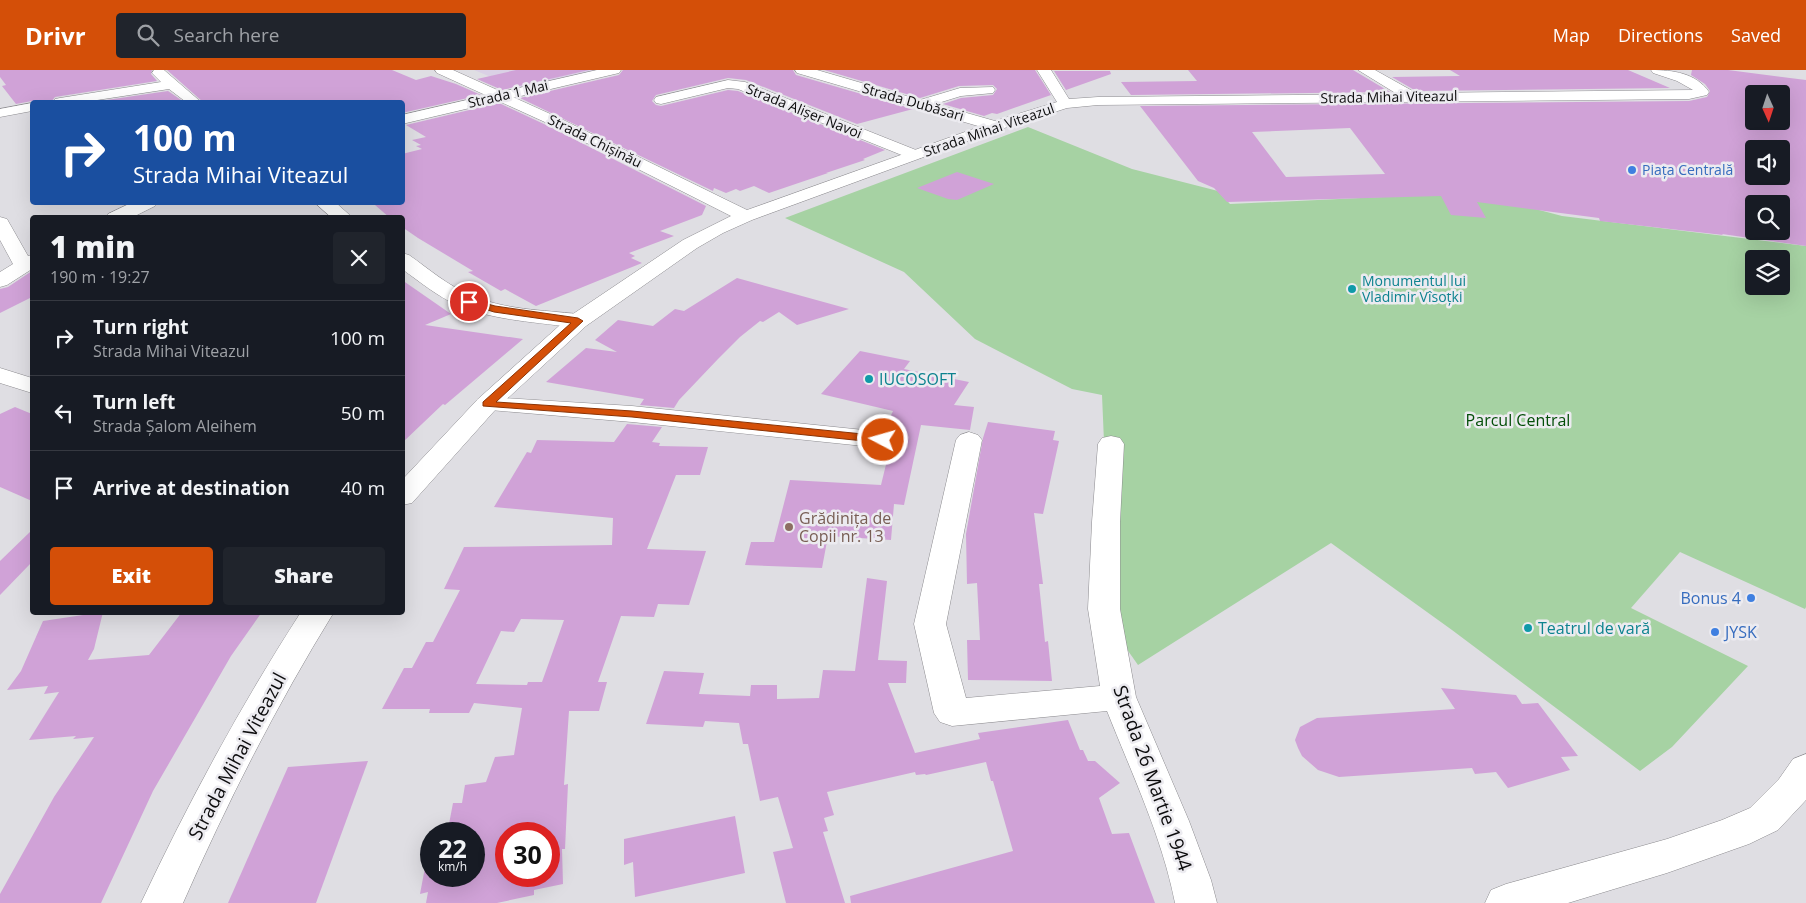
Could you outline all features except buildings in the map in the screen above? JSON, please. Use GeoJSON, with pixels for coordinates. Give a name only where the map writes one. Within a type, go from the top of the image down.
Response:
{"type":"FeatureCollection","features":[{"type":"Feature","properties":{"kind":"street"},"geometry":{"type":"LineString","coordinates":[[156,70],[192,100]]}},
{"type":"Feature","properties":{"kind":"street","name":"Strada Chișinău"},"geometry":{"type":"LineString","coordinates":[[442,70],[500,96],[746,216]]}},
{"type":"Feature","properties":{"kind":"street","name":"Strada 1 Mai"},"geometry":{"type":"LineString","coordinates":[[405,119],[614,70]]}},
{"type":"Feature","properties":{"kind":"street","name":"Strada Dubăsari"},"geometry":{"type":"LineString","coordinates":[[802,70],[995,126]]}},
{"type":"Feature","properties":{"kind":"street"},"geometry":{"type":"LineString","coordinates":[[1044,70],[1065,104]]}},
{"type":"Feature","properties":{"kind":"street"},"geometry":{"type":"LineString","coordinates":[[1365,70],[1413,97]]}},
{"type":"Feature","properties":{"kind":"street","name":"Strada Mihai Viteazul"},"geometry":{"type":"LineString","coordinates":[[405,494],[487,404],[578,321],[690,244],[716,229],[746,216],[995,126],[1065,104],[1098,101],[1689,95],[1701,93],[1702,90],[1690,83],[1658,70]]}},
{"type":"Feature","properties":{"kind":"street"},"geometry":{"type":"LineString","coordinates":[[837,80],[865,72]]}},
{"type":"Feature","properties":{"kind":"street"},"geometry":{"type":"LineString","coordinates":[[72,100],[172,84]]}},
{"type":"Feature","properties":{"kind":"street","name":"Strada Alișer Navoi"},"geometry":{"type":"LineString","coordinates":[[661,100],[728,84],[740,85],[915,156]]}},
{"type":"Feature","properties":{"kind":"street"},"geometry":{"type":"LineString","coordinates":[[920,104],[960,92],[988,90]]}},
{"type":"Feature","properties":{"kind":"street"},"geometry":{"type":"LineString","coordinates":[[0,113],[30,107]]}},
{"type":"Feature","properties":{"kind":"street"},"geometry":{"type":"LineString","coordinates":[[121,215],[143,205]]}},
{"type":"Feature","properties":{"kind":"street"},"geometry":{"type":"LineString","coordinates":[[327,205],[340,215]]}},
{"type":"Feature","properties":{"kind":"street"},"geometry":{"type":"LineString","coordinates":[[0,223],[28,264],[0,281]]}},
{"type":"Feature","properties":{"kind":"street"},"geometry":{"type":"LineString","coordinates":[[405,261],[451,294],[469,302],[494,309],[578,321]]}},
{"type":"Feature","properties":{"kind":"street"},"geometry":{"type":"LineString","coordinates":[[2,379],[30,386]]}},
{"type":"Feature","properties":{"kind":"street"},"geometry":{"type":"LineString","coordinates":[[487,404],[632,414],[883,440]]}},
{"type":"Feature","properties":{"kind":"street"},"geometry":{"type":"LineString","coordinates":[[969,440],[930,624],[952,713],[1119,697]]}},
{"type":"Feature","properties":{"kind":"street","name":"Strada 26 Martie 1944"},"geometry":{"type":"LineString","coordinates":[[1111,444],[1106,522],[1104,609],[1119,697],[1170,821],[1191,880],[1196,903]]}},
{"type":"Feature","properties":{"kind":"street","name":"Strada Mihai Viteazul"},"geometry":{"type":"LineString","coordinates":[[162,903],[220,782],[316,615]]}},
{"type":"Feature","properties":{"kind":"street"},"geometry":{"type":"LineString","coordinates":[[1506,903],[1667,856],[1735,832],[1764,819],[1792,790],[1806,769]]}},
{"type":"Feature","properties":{"kind":"shaded area"},"geometry":{"type":"Polygon","coordinates":[[[474,70],[596,70],[518,88],[474,70]]]}},
{"type":"Feature","properties":{"kind":"green space","name":"Parcul Central"},"geometry":{"type":"Polygon","coordinates":[[[1028,127],[1132,169],[1218,191],[1230,204],[1403,196],[1463,190],[1562,216],[1806,246],[1806,607],[1805,609],[1680,552],[1631,608],[1748,666],[1672,747],[1640,771],[1452,630],[1331,543],[1138,665],[1112,628],[1102,395],[1072,389],[975,339],[904,272],[785,218],[1028,127]]]}},
{"type":"Feature","properties":{"kind":"place","name":"Piața Centrală"},"geometry":{"type":"Point","coordinates":[1632,170]}},
{"type":"Feature","properties":{"kind":"place","name":"Monumentul lui Vladimir Vîsoțki"},"geometry":{"type":"Point","coordinates":[1352,289]}},
{"type":"Feature","properties":{"kind":"place","name":"IUCOSOFT"},"geometry":{"type":"Point","coordinates":[869,379]}},
{"type":"Feature","properties":{"kind":"place","name":"Grădinița de Copii nr. 13"},"geometry":{"type":"Point","coordinates":[789,527]}},
{"type":"Feature","properties":{"kind":"place","name":"Bonus 4"},"geometry":{"type":"Point","coordinates":[1751,598]}},
{"type":"Feature","properties":{"kind":"place","name":"Teatrul de vară"},"geometry":{"type":"Point","coordinates":[1528,628]}},
{"type":"Feature","properties":{"kind":"place","name":"JYSK"},"geometry":{"type":"Point","coordinates":[1715,632]}},
{"type":"Feature","properties":{"kind":"route"},"geometry":{"type":"LineString","coordinates":[[469,302],[494,309],[578,321],[487,404],[632,414],[883,440]]}}]}
